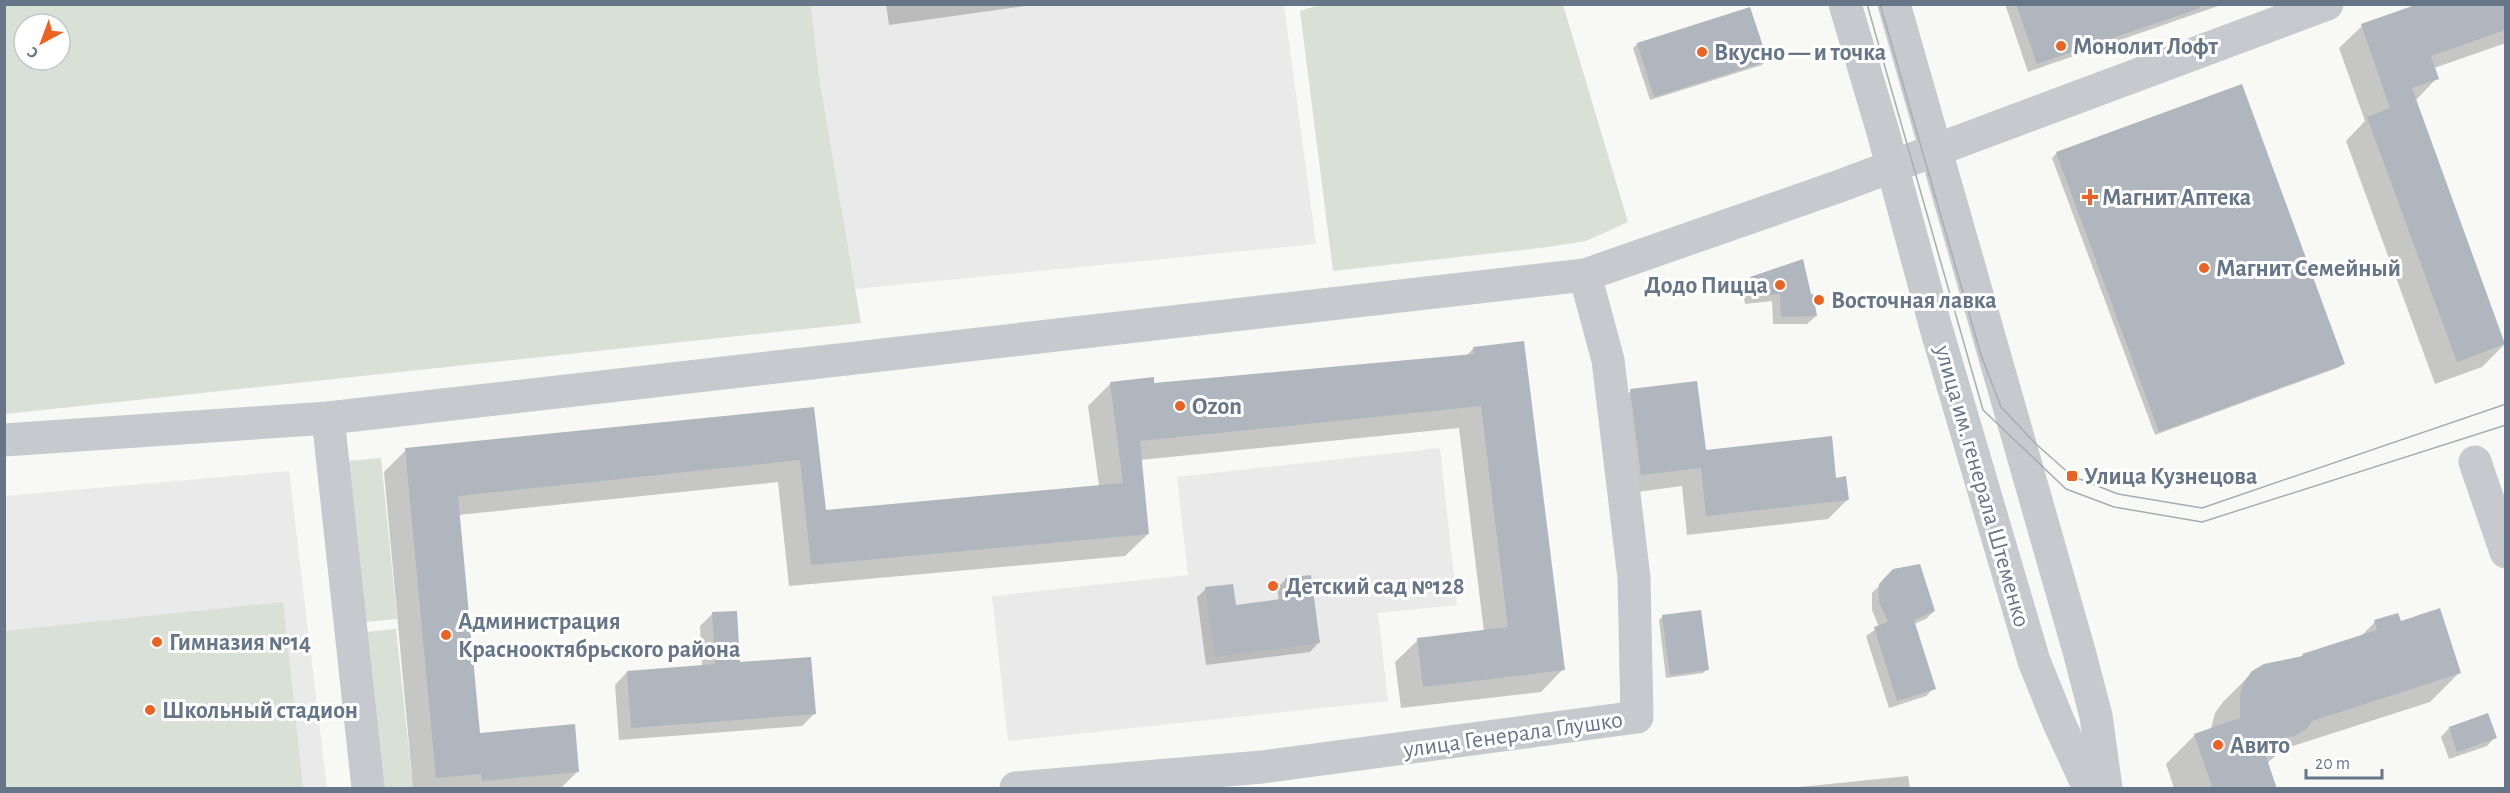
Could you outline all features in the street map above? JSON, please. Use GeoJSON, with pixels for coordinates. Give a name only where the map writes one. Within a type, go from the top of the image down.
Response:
{"type":"FeatureCollection","features":[{"type":"Feature","properties":{"kind":"street","name":"улица им. генерала Штеменко"},"geometry":{"type":"LineString","coordinates":[[1845,4],[1936,328],[2034,661],[2089,789]]}},
{"type":"Feature","properties":{"kind":"street","name":"улица им. генерала Штеменко"},"geometry":{"type":"LineString","coordinates":[[1894,4],[2079,651],[2096,716],[2106,789]]}},
{"type":"Feature","properties":{"kind":"street"},"geometry":{"type":"LineString","coordinates":[[4,440],[328,418],[1585,275],[1837,187],[2326,4]]}},
{"type":"Feature","properties":{"kind":"street","name":"улица Генерала Глушко"},"geometry":{"type":"LineString","coordinates":[[1016,789],[1262,767],[1637,717],[1634,578],[1608,360],[1585,275]]}},
{"type":"Feature","properties":{"kind":"street"},"geometry":{"type":"LineString","coordinates":[[328,418],[368,789]]}},
{"type":"Feature","properties":{"kind":"street"},"geometry":{"type":"LineString","coordinates":[[2475,462],[2505,552]]}},
{"type":"Feature","properties":{"kind":"shaded area"},"geometry":{"type":"Polygon","coordinates":[[[1322,4],[1563,5],[1628,222],[1586,241],[1333,271],[1300,11],[1322,4]]]}},
{"type":"Feature","properties":{"kind":"shaded area"},"geometry":{"type":"Polygon","coordinates":[[[4,5],[811,5],[819,77],[861,323],[5,414],[4,5]]]}},
{"type":"Feature","properties":{"kind":"shaded area"},"geometry":{"type":"Polygon","coordinates":[[[811,5],[1284,5],[1316,244],[855,289],[819,77],[811,5]]]}},
{"type":"Feature","properties":{"kind":"shaded area","name":"Детский сад №128"},"geometry":{"type":"Polygon","coordinates":[[[1440,448],[1457,605],[1378,613],[1388,701],[1008,741],[992,596],[1188,575],[1177,477],[1440,448]]]}},
{"type":"Feature","properties":{"kind":"shaded area"},"geometry":{"type":"Polygon","coordinates":[[[381,458],[397,619],[354,623],[338,462],[381,458]]]}},
{"type":"Feature","properties":{"kind":"shaded area","name":"Гимназия №14"},"geometry":{"type":"Polygon","coordinates":[[[289,471],[327,788],[5,788],[5,496],[289,471]]]}},
{"type":"Feature","properties":{"kind":"shaded area","name":"Школьный стадион"},"geometry":{"type":"Polygon","coordinates":[[[283,602],[303,788],[5,788],[5,631],[283,602]]]}},
{"type":"Feature","properties":{"kind":"shaded area"},"geometry":{"type":"Polygon","coordinates":[[[396,629],[413,788],[372,788],[356,633],[396,629]]]}},
{"type":"Feature","properties":{"kind":"building","name":"Монолит Лофт"},"geometry":{"type":"Polygon","coordinates":[[[2016,4],[2200,4],[2200,8],[2037,64],[2016,4]]]}},
{"type":"Feature","properties":{"kind":"building"},"geometry":{"type":"Polygon","coordinates":[[[2418,4],[2505,4],[2505,30],[2431,56],[2439,79],[2412,88],[2505,344],[2457,362],[2367,117],[2390,108],[2361,24],[2418,4]]]}},
{"type":"Feature","properties":{"kind":"building","name":"Вкусно — и точка"},"geometry":{"type":"Polygon","coordinates":[[[1750,7],[1768,61],[1654,97],[1637,43],[1750,7]]]}},
{"type":"Feature","properties":{"kind":"building","name":"Магнит Семейный"},"geometry":{"type":"Polygon","coordinates":[[[2242,84],[2345,364],[2159,432],[2056,152],[2242,84]]]}},
{"type":"Feature","properties":{"kind":"building","name":"Додо Пицца"},"geometry":{"type":"Polygon","coordinates":[[[1803,259],[1817,316],[1781,317],[1780,294],[1753,296],[1750,277],[1803,259]]]}},
{"type":"Feature","properties":{"kind":"building"},"geometry":{"type":"Polygon","coordinates":[[[1524,341],[1565,670],[1423,687],[1417,638],[1508,627],[1481,406],[1140,441],[1149,534],[811,565],[800,460],[458,496],[480,733],[575,724],[579,772],[482,781],[481,774],[436,778],[405,448],[814,407],[826,510],[1123,483],[1110,382],[1154,377],[1154,383],[1474,354],[1473,347],[1524,341]]]}},
{"type":"Feature","properties":{"kind":"building"},"geometry":{"type":"Polygon","coordinates":[[[1697,381],[1706,450],[1832,436],[1836,478],[1846,476],[1849,500],[1706,516],[1701,468],[1641,475],[1630,389],[1697,381]]]}},
{"type":"Feature","properties":{"kind":"building"},"geometry":{"type":"Polygon","coordinates":[[[1920,564],[1935,611],[1914,620],[1936,689],[1897,701],[1874,627],[1888,622],[1879,602],[1879,584],[1893,569],[1920,564]]]}},
{"type":"Feature","properties":{"kind":"building"},"geometry":{"type":"Polygon","coordinates":[[[1311,575],[1320,643],[1215,657],[1205,587],[1233,584],[1236,605],[1288,598],[1285,578],[1311,575]]]}},
{"type":"Feature","properties":{"kind":"building"},"geometry":{"type":"Polygon","coordinates":[[[2440,608],[2461,673],[2312,721],[2306,729],[2295,736],[2261,741],[2277,789],[2213,789],[2194,734],[2240,718],[2240,695],[2244,682],[2252,671],[2264,664],[2303,656],[2302,654],[2377,630],[2374,620],[2398,613],[2401,621],[2440,608]]]}},
{"type":"Feature","properties":{"kind":"building"},"geometry":{"type":"Polygon","coordinates":[[[1701,610],[1709,670],[1670,675],[1662,615],[1701,610]]]}},
{"type":"Feature","properties":{"kind":"building"},"geometry":{"type":"Polygon","coordinates":[[[737,611],[740,662],[811,657],[816,714],[631,728],[627,671],[715,664],[712,612],[737,611]]]}},
{"type":"Feature","properties":{"kind":"building"},"geometry":{"type":"Polygon","coordinates":[[[2488,713],[2497,738],[2457,752],[2449,727],[2488,713]]]}},
{"type":"Feature","properties":{"kind":"tram line"},"geometry":{"type":"LineString","coordinates":[[1867,4],[1983,410],[2066,489],[2114,507],[2202,522],[2506,425]]}},
{"type":"Feature","properties":{"kind":"tram line"},"geometry":{"type":"LineString","coordinates":[[1880,4],[1981,355],[2001,407],[2036,444],[2072,476],[2118,494],[2202,508],[2506,404]]}},
{"type":"Feature","properties":{"kind":"place","name":"Монолит Лофт"},"geometry":{"type":"Point","coordinates":[2061,46]}},
{"type":"Feature","properties":{"kind":"place","name":"Вкусно — и точка"},"geometry":{"type":"Point","coordinates":[1702,52]}},
{"type":"Feature","properties":{"kind":"place","name":"Магнит Аптека"},"geometry":{"type":"Point","coordinates":[2090,197]}},
{"type":"Feature","properties":{"kind":"place","name":"Магнит Семейный"},"geometry":{"type":"Point","coordinates":[2204,268]}},
{"type":"Feature","properties":{"kind":"place","name":"Додо Пицца"},"geometry":{"type":"Point","coordinates":[1780,285]}},
{"type":"Feature","properties":{"kind":"place","name":"Восточная лавка"},"geometry":{"type":"Point","coordinates":[1819,300]}},
{"type":"Feature","properties":{"kind":"place","name":"Ozon"},"geometry":{"type":"Point","coordinates":[1180,406]}},
{"type":"Feature","properties":{"kind":"place","name":"Улица Кузнецова"},"geometry":{"type":"Point","coordinates":[2072,476]}},
{"type":"Feature","properties":{"kind":"place","name":"Детский сад №128"},"geometry":{"type":"Point","coordinates":[1273,586]}},
{"type":"Feature","properties":{"kind":"place","name":"Администрация Краснооктябрьского района"},"geometry":{"type":"Point","coordinates":[446,635]}},
{"type":"Feature","properties":{"kind":"place","name":"Гимназия №14"},"geometry":{"type":"Point","coordinates":[157,642]}},
{"type":"Feature","properties":{"kind":"place","name":"Школьный стадион"},"geometry":{"type":"Point","coordinates":[150,710]}},
{"type":"Feature","properties":{"kind":"place","name":"Авито"},"geometry":{"type":"Point","coordinates":[2218,745]}}]}
